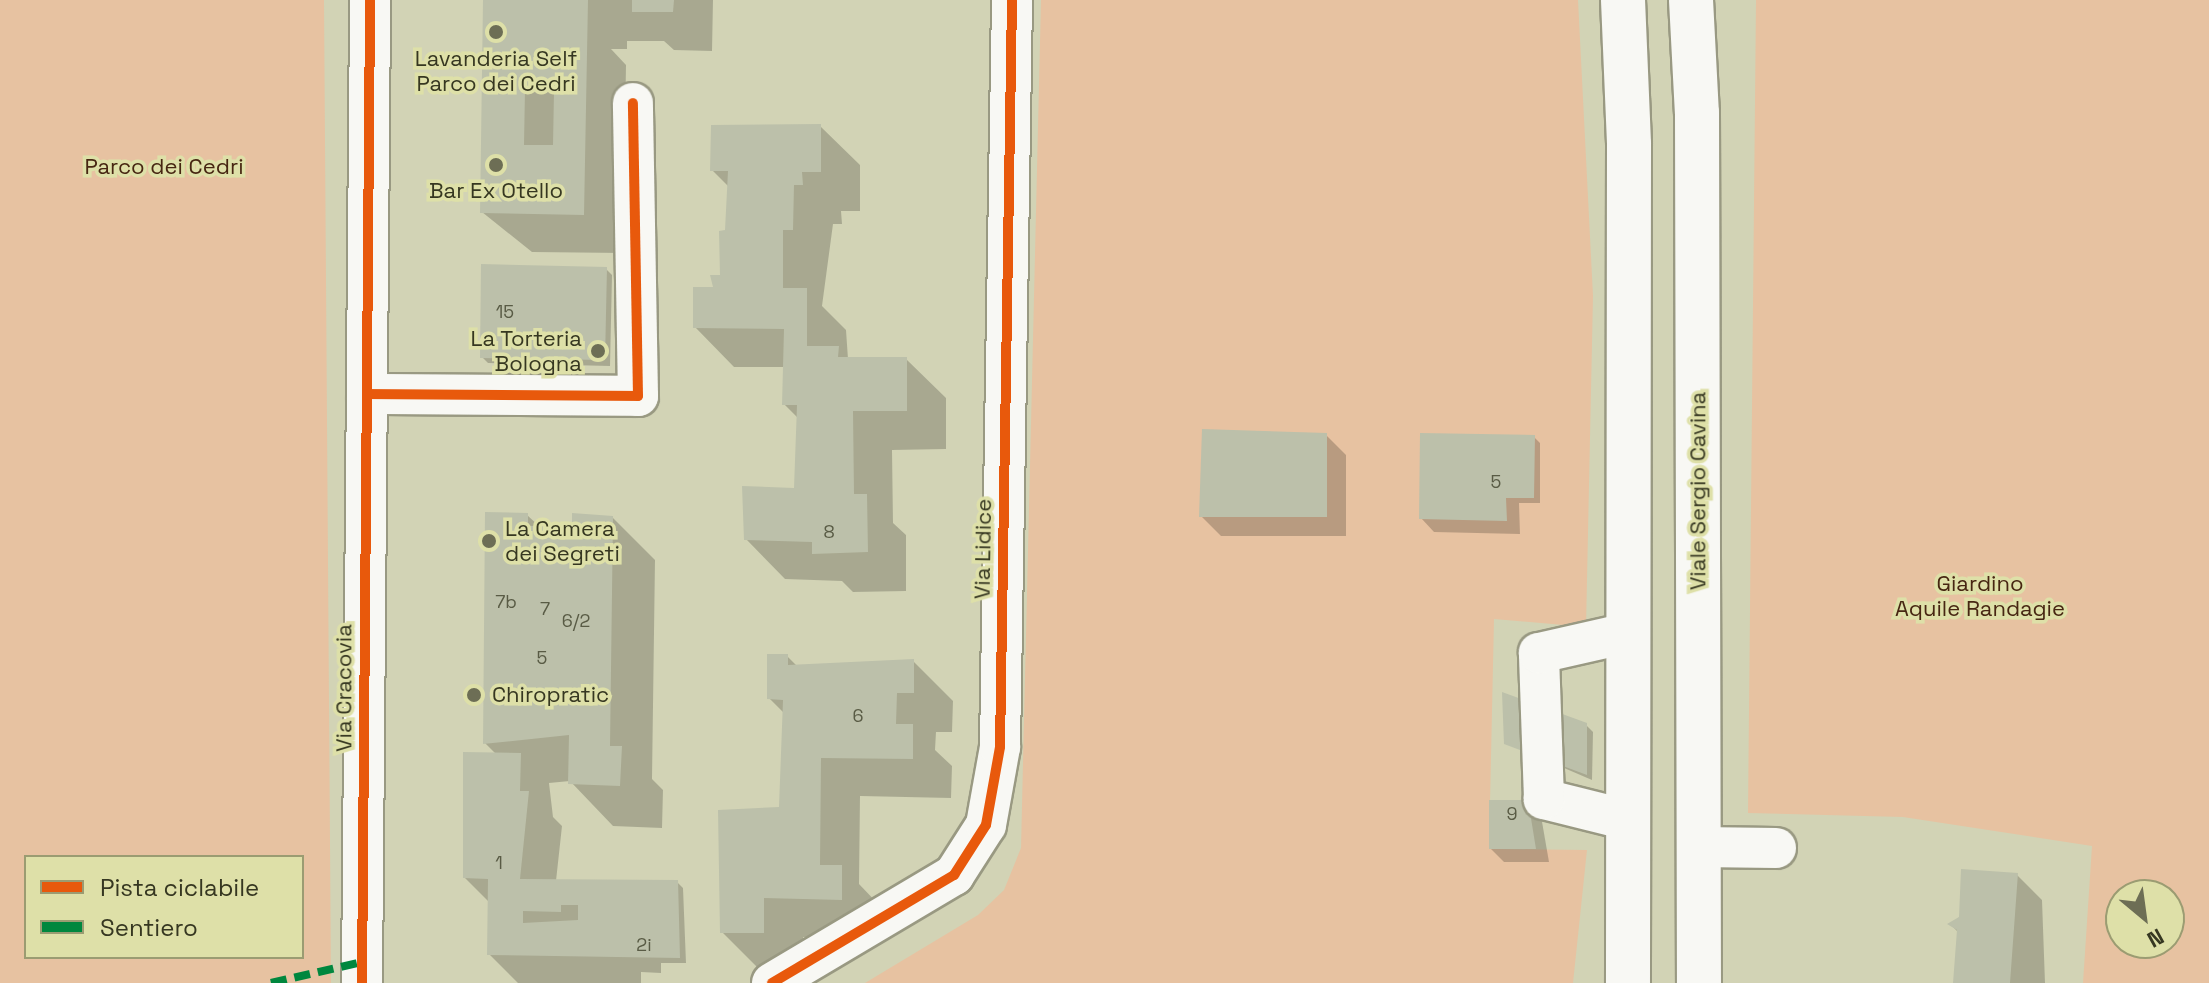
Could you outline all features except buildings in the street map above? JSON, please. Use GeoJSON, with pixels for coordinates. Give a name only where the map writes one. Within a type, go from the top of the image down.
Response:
{"type":"FeatureCollection","features":[{"type":"Feature","properties":{"kind":"main road"},"geometry":{"type":"LineString","coordinates":[[1623,0],[1628,983]]}},
{"type":"Feature","properties":{"kind":"main road","name":"Viale Sergio Cavina"},"geometry":{"type":"LineString","coordinates":[[1691,0],[1697,113],[1699,983]]}},
{"type":"Feature","properties":{"kind":"street","name":"Via Cracovia"},"geometry":{"type":"LineString","coordinates":[[362,983],[370,0]]}},
{"type":"Feature","properties":{"kind":"street","name":"Via Lidice"},"geometry":{"type":"LineString","coordinates":[[772,983],[954,875],[986,825],[1000,747],[1012,0]]}},
{"type":"Feature","properties":{"kind":"street"},"geometry":{"type":"LineString","coordinates":[[367,394],[638,396],[633,103]]}},
{"type":"Feature","properties":{"kind":"street"},"geometry":{"type":"LineString","coordinates":[[1628,633],[1539,653],[1544,799],[1628,820]]}},
{"type":"Feature","properties":{"kind":"street"},"geometry":{"type":"LineString","coordinates":[[1699,847],[1776,848]]}},
{"type":"Feature","properties":{"kind":"green space","name":"Parco dei Cedri"},"geometry":{"type":"Polygon","coordinates":[[[0,0],[324,0],[331,983],[0,983],[0,0]]]}},
{"type":"Feature","properties":{"kind":"green space"},"geometry":{"type":"Polygon","coordinates":[[[1041,0],[1578,0],[1593,296],[1586,627],[1494,619],[1489,849],[1587,850],[1573,983],[865,983],[978,915],[1004,890],[1021,848],[1041,0]]]}},
{"type":"Feature","properties":{"kind":"green space","name":"Giardino Aquile Randagie"},"geometry":{"type":"Polygon","coordinates":[[[1756,0],[2209,0],[2209,983],[2083,983],[2092,846],[1903,817],[1748,813],[1756,0]]]}},
{"type":"Feature","properties":{"kind":"marked path"},"geometry":{"type":"LineString","coordinates":[[271,983],[362,962]]}},
{"type":"Feature","properties":{"kind":"cycle path"},"geometry":{"type":"LineString","coordinates":[[362,983],[370,0]]}},
{"type":"Feature","properties":{"kind":"cycle path"},"geometry":{"type":"LineString","coordinates":[[772,983],[954,875],[986,825],[1000,747],[1012,0]]}},
{"type":"Feature","properties":{"kind":"cycle path"},"geometry":{"type":"LineString","coordinates":[[367,394],[638,396],[633,103]]}},
{"type":"Feature","properties":{"kind":"place","name":"Lavanderia Self Parco dei Cedri"},"geometry":{"type":"Point","coordinates":[496,32]}},
{"type":"Feature","properties":{"kind":"place","name":"Bar Ex Otello"},"geometry":{"type":"Point","coordinates":[496,165]}},
{"type":"Feature","properties":{"kind":"place","name":"La Torteria Bologna"},"geometry":{"type":"Point","coordinates":[598,351]}},
{"type":"Feature","properties":{"kind":"place","name":"La Camera dei Segreti"},"geometry":{"type":"Point","coordinates":[489,541]}},
{"type":"Feature","properties":{"kind":"place","name":"Chiropratic"},"geometry":{"type":"Point","coordinates":[474,695]}}]}
